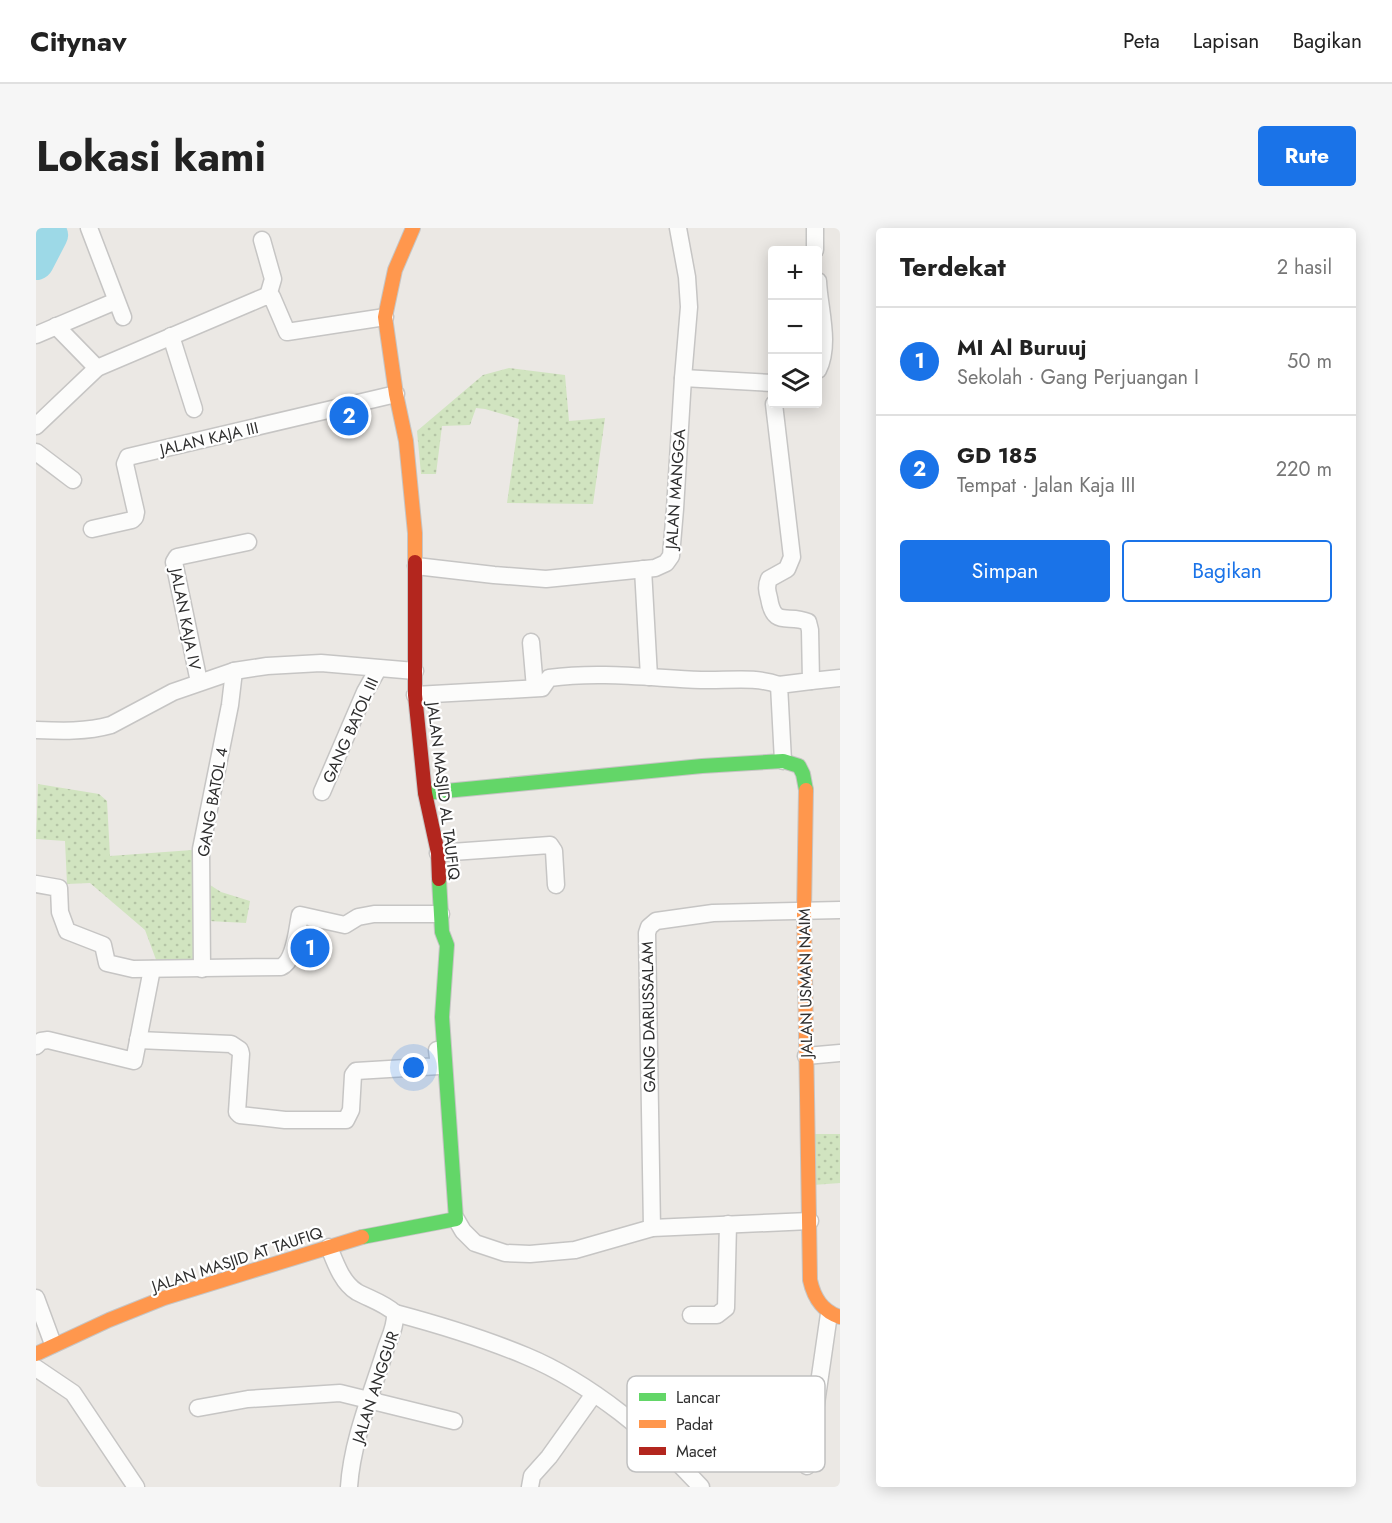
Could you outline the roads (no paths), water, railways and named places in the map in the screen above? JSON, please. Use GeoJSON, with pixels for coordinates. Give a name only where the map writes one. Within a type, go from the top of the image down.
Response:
{"type":"FeatureCollection","features":[{"type":"Feature","properties":{"kind":"street"},"geometry":{"type":"LineString","coordinates":[[89,228],[123,317]]}},
{"type":"Feature","properties":{"kind":"street","name":"JALAN MASJID AL TAUFIQ"},"geometry":{"type":"LineString","coordinates":[[413,228],[395,270],[385,317],[396,394],[406,441],[415,533],[415,695],[425,793],[438,853],[442,932],[447,945],[442,1017],[456,1219]]}},
{"type":"Feature","properties":{"kind":"street"},"geometry":{"type":"LineString","coordinates":[[678,228],[687,277],[689,307],[682,378],[768,385]]}},
{"type":"Feature","properties":{"kind":"street"},"geometry":{"type":"LineString","coordinates":[[815,228],[815,246]]}},
{"type":"Feature","properties":{"kind":"street"},"geometry":{"type":"LineString","coordinates":[[262,240],[273,279],[268,296]]}},
{"type":"Feature","properties":{"kind":"street"},"geometry":{"type":"LineString","coordinates":[[268,296],[272,297],[287,332],[385,317]]}},
{"type":"Feature","properties":{"kind":"street"},"geometry":{"type":"LineString","coordinates":[[36,426],[97,368],[268,296]]}},
{"type":"Feature","properties":{"kind":"street"},"geometry":{"type":"LineString","coordinates":[[820,300],[822,361]]}},
{"type":"Feature","properties":{"kind":"street"},"geometry":{"type":"LineString","coordinates":[[36,335],[116,301]]}},
{"type":"Feature","properties":{"kind":"street"},"geometry":{"type":"LineString","coordinates":[[56,327],[97,368]]}},
{"type":"Feature","properties":{"kind":"street"},"geometry":{"type":"LineString","coordinates":[[171,336],[194,409]]}},
{"type":"Feature","properties":{"kind":"street","name":"JALAN MANGGA"},"geometry":{"type":"LineString","coordinates":[[416,566],[546,579],[655,568],[666,563],[671,556],[682,378]]}},
{"type":"Feature","properties":{"kind":"street","name":"JALAN KAJA III"},"geometry":{"type":"LineString","coordinates":[[92,529],[132,520],[135,517],[136,512],[125,464],[128,457],[396,394]]}},
{"type":"Feature","properties":{"kind":"street"},"geometry":{"type":"LineString","coordinates":[[774,408],[792,557],[787,569],[769,579],[767,589],[771,609],[775,616],[781,619],[808,622],[811,681]]}},
{"type":"Feature","properties":{"kind":"street"},"geometry":{"type":"LineString","coordinates":[[36,452],[73,480]]}},
{"type":"Feature","properties":{"kind":"street","name":"JALAN KAJA IV"},"geometry":{"type":"LineString","coordinates":[[199,682],[175,560],[177,557],[248,542]]}},
{"type":"Feature","properties":{"kind":"street"},"geometry":{"type":"LineString","coordinates":[[643,569],[649,677]]}},
{"type":"Feature","properties":{"kind":"street"},"geometry":{"type":"LineString","coordinates":[[531,642],[535,688]]}},
{"type":"Feature","properties":{"kind":"street"},"geometry":{"type":"LineString","coordinates":[[36,730],[85,730],[102,727],[154,700],[234,671],[267,666],[321,663],[415,670]]}},
{"type":"Feature","properties":{"kind":"street","name":"GANG BATOL III"},"geometry":{"type":"LineString","coordinates":[[322,792],[365,692],[378,669]]}},
{"type":"Feature","properties":{"kind":"street","name":"GANG BATOL 4"},"geometry":{"type":"LineString","coordinates":[[202,969],[201,849],[230,705],[234,671]]}},
{"type":"Feature","properties":{"kind":"street"},"geometry":{"type":"LineString","coordinates":[[415,695],[535,688],[544,687],[549,678],[607,674],[763,681],[779,685],[840,678]]}},
{"type":"Feature","properties":{"kind":"street"},"geometry":{"type":"LineString","coordinates":[[425,793],[691,767],[783,761],[779,685]]}},
{"type":"Feature","properties":{"kind":"street","name":"JALAN USMAN NAIM"},"geometry":{"type":"LineString","coordinates":[[783,761],[795,761],[803,773],[806,792],[804,912],[810,1281],[816,1301],[834,1316]]}},
{"type":"Feature","properties":{"kind":"street"},"geometry":{"type":"LineString","coordinates":[[438,853],[550,844],[554,851],[556,885]]}},
{"type":"Feature","properties":{"kind":"street"},"geometry":{"type":"LineString","coordinates":[[36,884],[59,888],[60,912],[67,932],[103,945],[107,963],[133,969],[202,969],[286,965],[291,959],[300,915],[345,925],[358,917],[374,914],[441,914]]}},
{"type":"Feature","properties":{"kind":"street","name":"GANG DARUSSALAM"},"geometry":{"type":"LineString","coordinates":[[652,1228],[647,933],[650,927],[656,921],[713,913],[804,912],[840,909]]}},
{"type":"Feature","properties":{"kind":"street"},"geometry":{"type":"LineString","coordinates":[[138,1040],[199,1041],[231,1044],[238,1047],[241,1054],[236,1109],[240,1116],[285,1120],[346,1120],[351,1110],[353,1075],[356,1071],[439,1066],[434,1017],[436,945],[442,932]]}},
{"type":"Feature","properties":{"kind":"street"},"geometry":{"type":"LineString","coordinates":[[36,1046],[41,1041],[48,1040],[132,1061],[135,1059],[152,969]]}},
{"type":"Feature","properties":{"kind":"street"},"geometry":{"type":"LineString","coordinates":[[806,1056],[840,1053]]}},
{"type":"Feature","properties":{"kind":"street"},"geometry":{"type":"LineString","coordinates":[[456,1219],[474,1243],[505,1253],[530,1254],[575,1250],[652,1228],[810,1221]]}},
{"type":"Feature","properties":{"kind":"street","name":"JALAN MASJID AT TAUFIQ"},"geometry":{"type":"LineString","coordinates":[[36,1354],[53,1344],[164,1298],[395,1229],[456,1219]]}},
{"type":"Feature","properties":{"kind":"street"},"geometry":{"type":"LineString","coordinates":[[691,1315],[717,1315],[726,1308],[728,1224]]}},
{"type":"Feature","properties":{"kind":"street","name":"JALAN ANGGUR"},"geometry":{"type":"LineString","coordinates":[[329,1247],[349,1285],[355,1291],[386,1305],[395,1313],[395,1326],[353,1453],[349,1487]]}},
{"type":"Feature","properties":{"kind":"street"},"geometry":{"type":"LineString","coordinates":[[36,1298],[53,1344]]}},
{"type":"Feature","properties":{"kind":"street"},"geometry":{"type":"LineString","coordinates":[[395,1313],[465,1332],[528,1357],[594,1394],[627,1419]]}},
{"type":"Feature","properties":{"kind":"street"},"geometry":{"type":"LineString","coordinates":[[823,1376],[834,1316]]}},
{"type":"Feature","properties":{"kind":"street"},"geometry":{"type":"LineString","coordinates":[[36,1368],[73,1393],[136,1487]]}},
{"type":"Feature","properties":{"kind":"street"},"geometry":{"type":"LineString","coordinates":[[198,1408],[248,1399],[331,1394],[348,1395],[454,1421]]}},
{"type":"Feature","properties":{"kind":"street"},"geometry":{"type":"LineString","coordinates":[[530,1487],[532,1476],[549,1457],[594,1394]]}},
{"type":"Feature","properties":{"kind":"street"},"geometry":{"type":"LineString","coordinates":[[688,1472],[701,1487]]}},
{"type":"Feature","properties":{"kind":"waterway"},"geometry":{"type":"LineString","coordinates":[[36,262],[50,235],[46,228]]}},
{"type":"Feature","properties":{"kind":"place","name":"GD 185"},"geometry":{"type":"Point","coordinates":[349,416]}},
{"type":"Feature","properties":{"kind":"place","name":"MI Al Buruuj"},"geometry":{"type":"Point","coordinates":[310,948]}}]}
